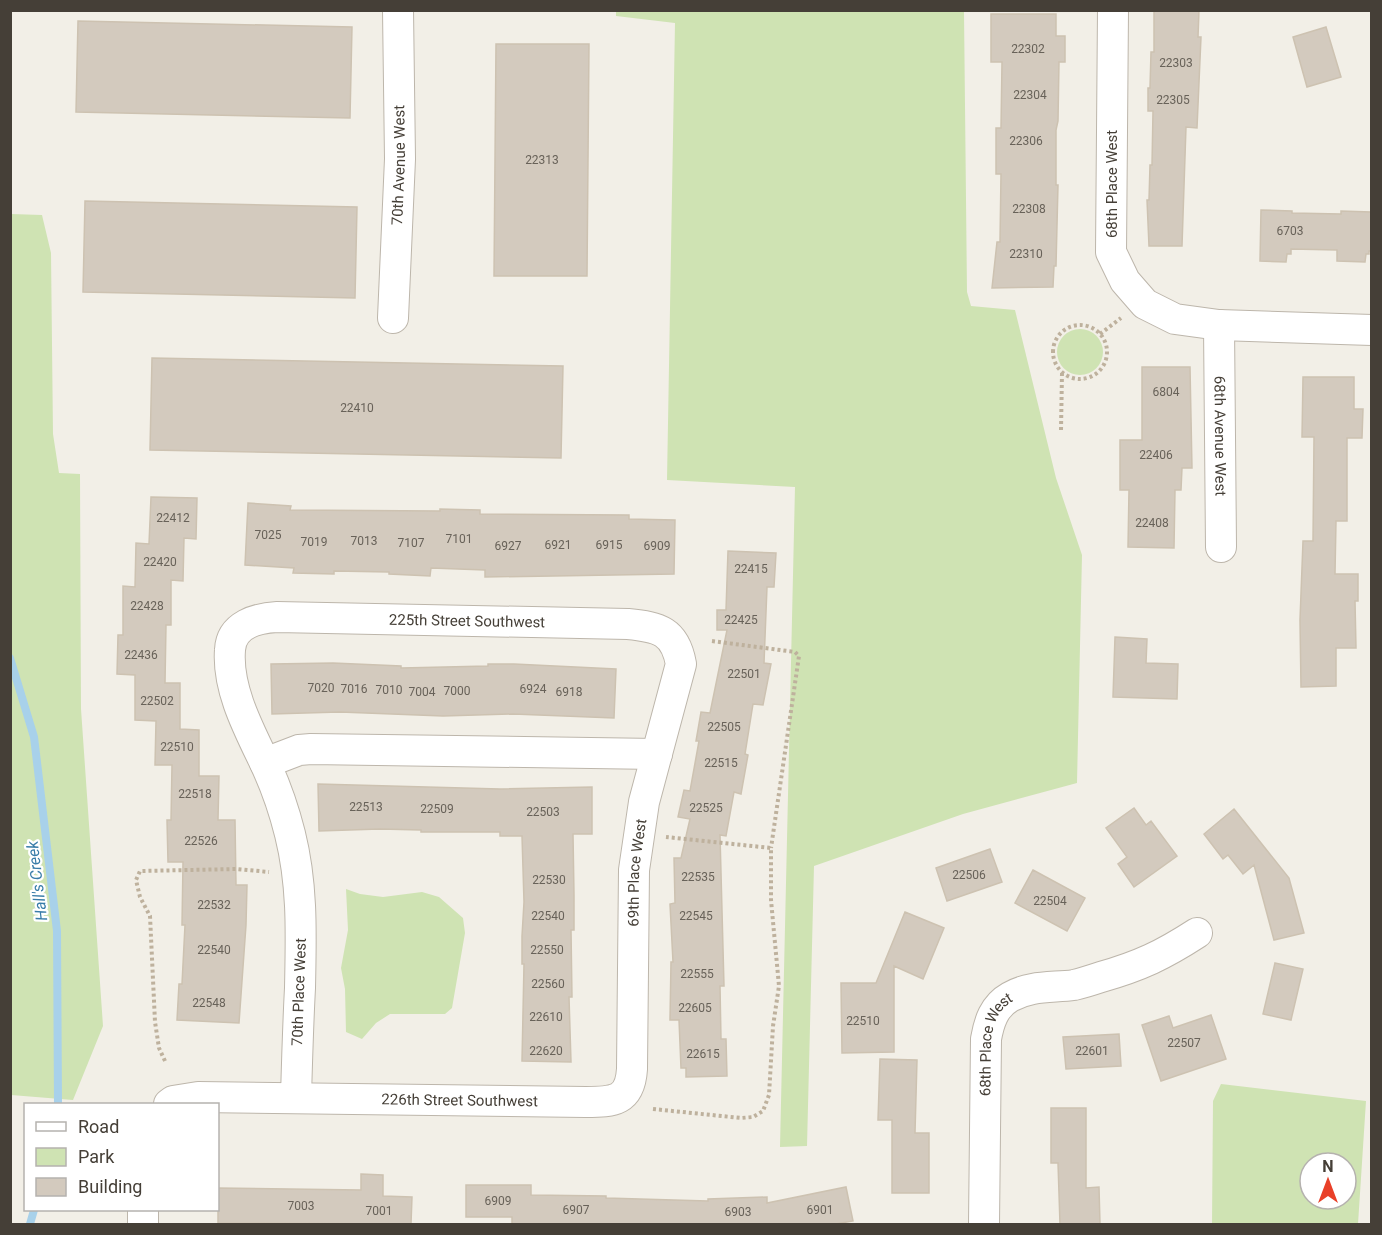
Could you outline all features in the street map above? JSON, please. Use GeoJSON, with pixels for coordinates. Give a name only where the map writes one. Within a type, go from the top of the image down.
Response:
{"type":"FeatureCollection","features":[{"type":"Feature","properties":{"kind":"street","name":"70th Avenue West"},"geometry":{"type":"LineString","coordinates":[[393,318],[400,159],[398,10]]}},
{"type":"Feature","properties":{"kind":"street","name":"68th Place West"},"geometry":{"type":"LineString","coordinates":[[1113,10],[1111,252],[1125,281],[1145,304],[1175,319],[1219,325],[1371,330]]}},
{"type":"Feature","properties":{"kind":"street","name":"68th Avenue West"},"geometry":{"type":"LineString","coordinates":[[1219,325],[1221,547]]}},
{"type":"Feature","properties":{"kind":"street","name":"225th Street Southwest"},"geometry":{"type":"LineString","coordinates":[[246,624],[258,618],[277,617],[628,624],[661,630],[672,639],[679,651]]}},
{"type":"Feature","properties":{"kind":"street","name":"70th Place West"},"geometry":{"type":"LineString","coordinates":[[246,624],[235,634],[230,646],[235,690],[246,727],[265,763],[290,832],[298,873],[302,917],[296,1097]]}},
{"type":"Feature","properties":{"kind":"street","name":"69th Place West"},"geometry":{"type":"LineString","coordinates":[[622,1096],[631,1084],[632,1069],[634,870],[644,802],[681,664],[679,651]]}},
{"type":"Feature","properties":{"kind":"street"},"geometry":{"type":"LineString","coordinates":[[265,763],[310,748],[657,754]]}},
{"type":"Feature","properties":{"kind":"street","name":"68th Place West"},"geometry":{"type":"LineString","coordinates":[[984,1224],[986,1039],[989,1022],[998,1008],[1009,997],[1038,987],[1074,985],[1133,968],[1167,953],[1197,933]]}},
{"type":"Feature","properties":{"kind":"street","name":"226th Street Southwest"},"geometry":{"type":"LineString","coordinates":[[296,1097],[607,1102],[622,1096]]}},
{"type":"Feature","properties":{"kind":"street"},"geometry":{"type":"LineString","coordinates":[[170,1103],[198,1097],[296,1097]]}},
{"type":"Feature","properties":{"kind":"path"},"geometry":{"type":"LineString","coordinates":[[1100,334],[1125,315]]}},
{"type":"Feature","properties":{"kind":"path"},"geometry":{"type":"LineString","coordinates":[[1078,325],[1094,329],[1100,334],[1107,351],[1105,361],[1094,375],[1076,378],[1062,372],[1053,354],[1054,345],[1062,331],[1078,325]]}},
{"type":"Feature","properties":{"kind":"path"},"geometry":{"type":"LineString","coordinates":[[1061,430],[1062,372]]}},
{"type":"Feature","properties":{"kind":"path"},"geometry":{"type":"LineString","coordinates":[[653,1110],[741,1118],[753,1117],[763,1111],[769,1095],[773,1026],[779,986],[771,900],[771,848],[799,657],[795,652],[712,641]]}},
{"type":"Feature","properties":{"kind":"path"},"geometry":{"type":"LineString","coordinates":[[665,837],[771,848]]}},
{"type":"Feature","properties":{"kind":"path"},"geometry":{"type":"LineString","coordinates":[[165,1061],[159,1048],[155,1022],[150,916],[140,897],[136,880],[140,871],[237,869],[270,872]]}},
{"type":"Feature","properties":{"kind":"green space"},"geometry":{"type":"Polygon","coordinates":[[[616,11],[964,12],[967,292],[971,306],[1015,310],[1056,478],[1082,555],[1077,783],[963,814],[814,866],[807,1146],[780,1147],[795,487],[667,480],[675,23],[616,16],[616,11]]]}},
{"type":"Feature","properties":{"kind":"green space"},"geometry":{"type":"Polygon","coordinates":[[[11,214],[42,215],[51,253],[53,434],[59,473],[80,474],[81,709],[103,1026],[73,1100],[11,1095],[11,214]]]}},
{"type":"Feature","properties":{"kind":"green space"},"geometry":{"type":"Polygon","coordinates":[[[1080,329],[1096,336],[1103,352],[1096,368],[1080,375],[1064,368],[1057,352],[1064,336],[1080,329]]]}},
{"type":"Feature","properties":{"kind":"green space"},"geometry":{"type":"Polygon","coordinates":[[[346,889],[360,894],[383,897],[422,892],[439,897],[463,918],[465,933],[452,1008],[445,1014],[390,1014],[376,1023],[362,1039],[346,1032],[345,989],[341,968],[348,930],[346,889]]]}},
{"type":"Feature","properties":{"kind":"green space"},"geometry":{"type":"Polygon","coordinates":[[[1221,1084],[1366,1101],[1358,1224],[1212,1224],[1213,1101],[1221,1084]]]}},
{"type":"Feature","properties":{"kind":"building"},"geometry":{"type":"Polygon","coordinates":[[[1154,10],[1199,10],[1198,37],[1201,37],[1197,128],[1186,127],[1182,246],[1149,246],[1147,200],[1149,200],[1150,165],[1152,165],[1153,111],[1148,111],[1148,88],[1150,88],[1151,52],[1154,52],[1154,10]]]}},
{"type":"Feature","properties":{"kind":"building"},"geometry":{"type":"Polygon","coordinates":[[[991,14],[1056,14],[1056,36],[1065,36],[1065,62],[1059,62],[1056,130],[1056,185],[1058,185],[1056,266],[1054,266],[1053,287],[992,288],[997,242],[1000,242],[1001,174],[996,174],[996,128],[1001,128],[1002,62],[991,62],[991,14]]]}},
{"type":"Feature","properties":{"kind":"building"},"geometry":{"type":"Polygon","coordinates":[[[78,21],[352,27],[350,118],[76,112],[78,21]]]}},
{"type":"Feature","properties":{"kind":"building"},"geometry":{"type":"Polygon","coordinates":[[[1326,27],[1341,77],[1307,87],[1293,37],[1326,27]]]}},
{"type":"Feature","properties":{"kind":"building"},"geometry":{"type":"Polygon","coordinates":[[[496,44],[589,44],[587,276],[494,276],[496,44]]]}},
{"type":"Feature","properties":{"kind":"building"},"geometry":{"type":"Polygon","coordinates":[[[85,201],[357,207],[355,298],[83,292],[85,201]]]}},
{"type":"Feature","properties":{"kind":"building"},"geometry":{"type":"Polygon","coordinates":[[[1261,210],[1341,214],[1341,211],[1371,212],[1371,251],[1366,254],[1365,262],[1337,261],[1337,250],[1291,249],[1291,254],[1287,254],[1286,262],[1260,261],[1261,210]]]}},
{"type":"Feature","properties":{"kind":"building"},"geometry":{"type":"Polygon","coordinates":[[[152,358],[563,366],[561,458],[150,450],[152,358]]]}},
{"type":"Feature","properties":{"kind":"building"},"geometry":{"type":"Polygon","coordinates":[[[1142,367],[1190,367],[1192,468],[1182,468],[1181,490],[1175,490],[1174,548],[1128,547],[1129,490],[1120,490],[1120,440],[1142,440],[1142,367]]]}},
{"type":"Feature","properties":{"kind":"building"},"geometry":{"type":"Polygon","coordinates":[[[1303,377],[1354,377],[1354,409],[1363,409],[1362,438],[1347,438],[1347,521],[1336,521],[1335,574],[1358,574],[1358,601],[1355,601],[1356,648],[1336,648],[1336,686],[1301,687],[1300,620],[1303,541],[1313,541],[1314,437],[1302,437],[1303,377]]]}},
{"type":"Feature","properties":{"kind":"building"},"geometry":{"type":"Polygon","coordinates":[[[151,497],[197,498],[196,539],[184,538],[183,581],[171,580],[171,625],[166,625],[165,683],[180,683],[180,729],[199,730],[199,776],[219,776],[218,820],[235,820],[236,885],[247,885],[239,1023],[177,1020],[179,984],[182,984],[185,925],[182,925],[183,862],[168,862],[167,820],[171,820],[172,765],[155,765],[156,721],[135,720],[135,675],[117,674],[118,635],[123,635],[123,586],[135,587],[136,543],[149,544],[151,497]]]}},
{"type":"Feature","properties":{"kind":"building"},"geometry":{"type":"Polygon","coordinates":[[[248,503],[291,506],[290,510],[480,510],[480,514],[629,515],[629,519],[675,520],[674,574],[485,577],[485,570],[431,568],[430,576],[389,574],[389,572],[334,571],[334,574],[293,573],[294,568],[245,565],[248,503]]]}},
{"type":"Feature","properties":{"kind":"building"},"geometry":{"type":"Polygon","coordinates":[[[728,551],[776,553],[774,587],[767,587],[764,663],[771,664],[763,705],[753,704],[741,794],[734,792],[726,836],[720,835],[724,986],[720,986],[721,1039],[726,1039],[727,1076],[686,1077],[686,1068],[681,1068],[679,1020],[670,1020],[671,962],[673,962],[670,904],[675,903],[674,858],[681,858],[690,819],[678,817],[684,790],[690,791],[699,741],[696,741],[701,712],[710,713],[727,630],[717,630],[717,610],[726,610],[728,551]]]}},
{"type":"Feature","properties":{"kind":"building"},"geometry":{"type":"Polygon","coordinates":[[[1115,637],[1147,639],[1146,663],[1178,664],[1177,699],[1113,697],[1115,637]]]}},
{"type":"Feature","properties":{"kind":"building"},"geometry":{"type":"Polygon","coordinates":[[[333,663],[401,666],[401,668],[514,664],[616,669],[614,718],[513,714],[443,716],[340,712],[272,714],[271,664],[333,663]]]}},
{"type":"Feature","properties":{"kind":"building"},"geometry":{"type":"Polygon","coordinates":[[[318,784],[500,789],[592,787],[592,834],[573,834],[574,930],[571,930],[572,997],[569,997],[571,1062],[522,1061],[524,902],[522,836],[500,836],[500,832],[421,832],[421,830],[319,831],[318,784]]]}},
{"type":"Feature","properties":{"kind":"building"},"geometry":{"type":"Polygon","coordinates":[[[1134,808],[1146,825],[1151,821],[1177,856],[1134,887],[1118,864],[1127,857],[1106,828],[1134,808]]]}},
{"type":"Feature","properties":{"kind":"building"},"geometry":{"type":"Polygon","coordinates":[[[1234,809],[1289,878],[1304,933],[1274,940],[1254,865],[1243,874],[1228,855],[1223,859],[1204,834],[1234,809]]]}},
{"type":"Feature","properties":{"kind":"building"},"geometry":{"type":"Polygon","coordinates":[[[990,849],[1002,882],[947,901],[936,868],[990,849]]]}},
{"type":"Feature","properties":{"kind":"building"},"geometry":{"type":"Polygon","coordinates":[[[1033,870],[1085,898],[1067,931],[1015,903],[1033,870]]]}},
{"type":"Feature","properties":{"kind":"building"},"geometry":{"type":"Polygon","coordinates":[[[905,912],[944,928],[923,979],[894,966],[894,1052],[842,1053],[841,983],[876,983],[905,912]]]}},
{"type":"Feature","properties":{"kind":"building"},"geometry":{"type":"Polygon","coordinates":[[[1275,963],[1303,969],[1291,1020],[1263,1014],[1275,963]]]}},
{"type":"Feature","properties":{"kind":"building"},"geometry":{"type":"Polygon","coordinates":[[[1211,1015],[1226,1059],[1161,1081],[1142,1025],[1169,1016],[1173,1028],[1211,1015]]]}},
{"type":"Feature","properties":{"kind":"building"},"geometry":{"type":"Polygon","coordinates":[[[1119,1034],[1121,1066],[1066,1069],[1063,1037],[1119,1034]]]}},
{"type":"Feature","properties":{"kind":"building"},"geometry":{"type":"Polygon","coordinates":[[[880,1059],[917,1060],[915,1133],[929,1133],[929,1193],[892,1193],[892,1120],[878,1120],[880,1059]]]}},
{"type":"Feature","properties":{"kind":"building"},"geometry":{"type":"Polygon","coordinates":[[[1051,1108],[1086,1108],[1086,1188],[1099,1187],[1100,1224],[1060,1224],[1058,1163],[1051,1163],[1051,1108]]]}},
{"type":"Feature","properties":{"kind":"building"},"geometry":{"type":"Polygon","coordinates":[[[361,1174],[383,1175],[383,1196],[412,1197],[411,1224],[218,1223],[219,1188],[361,1190],[361,1174]]]}},
{"type":"Feature","properties":{"kind":"building"},"geometry":{"type":"Polygon","coordinates":[[[466,1185],[531,1185],[531,1195],[708,1201],[708,1199],[767,1197],[767,1203],[846,1187],[853,1221],[836,1224],[512,1224],[512,1217],[466,1217],[466,1185]]]}},
{"type":"Feature","properties":{"kind":"waterway","name":"Hall's Creek"},"geometry":{"type":"LineString","coordinates":[[10,658],[34,737],[57,931],[58,1103]]}},
{"type":"Feature","properties":{"kind":"waterway","name":"Hall's Creek"},"geometry":{"type":"LineString","coordinates":[[30,1224],[34,1211]]}}]}
